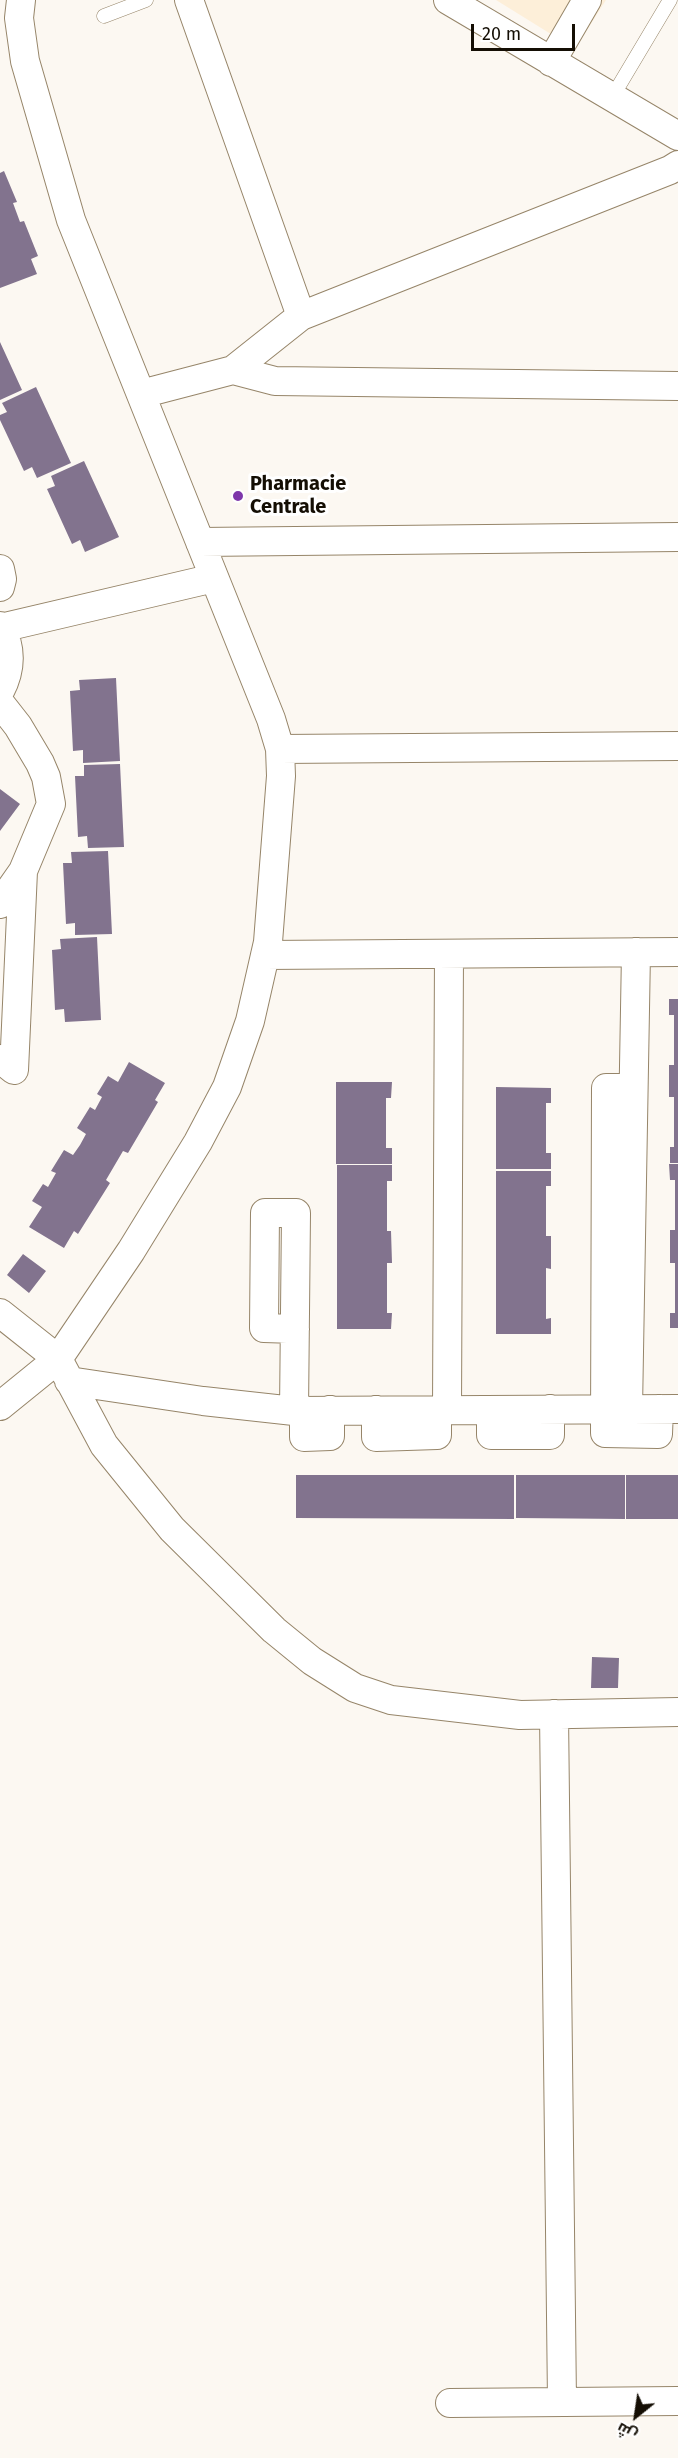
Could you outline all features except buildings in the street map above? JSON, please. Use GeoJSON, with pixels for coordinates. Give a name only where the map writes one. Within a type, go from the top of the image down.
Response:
{"type":"FeatureCollection","features":[{"type":"Feature","properties":{"kind":"street"},"geometry":{"type":"LineString","coordinates":[[0,1406],[64,1370],[143,1231],[198,1142],[227,1087],[250,1021],[265,955],[281,776],[280,749],[271,719],[71,220],[25,62],[19,18],[21,0]]}},
{"type":"Feature","properties":{"kind":"street"},"geometry":{"type":"LineString","coordinates":[[189,0],[301,316]]}},
{"type":"Feature","properties":{"kind":"street"},"geometry":{"type":"LineString","coordinates":[[448,0],[611,99],[678,136]]}},
{"type":"Feature","properties":{"kind":"street"},"geometry":{"type":"LineString","coordinates":[[551,62],[587,0]]}},
{"type":"Feature","properties":{"kind":"street"},"geometry":{"type":"LineString","coordinates":[[141,394],[233,370],[301,316],[678,165]]}},
{"type":"Feature","properties":{"kind":"street"},"geometry":{"type":"LineString","coordinates":[[233,370],[275,381],[678,386]]}},
{"type":"Feature","properties":{"kind":"street"},"geometry":{"type":"LineString","coordinates":[[200,542],[678,537]]}},
{"type":"Feature","properties":{"kind":"street"},"geometry":{"type":"LineString","coordinates":[[0,569],[2,579],[0,587]]}},
{"type":"Feature","properties":{"kind":"street"},"geometry":{"type":"LineString","coordinates":[[0,691],[9,664],[8,645],[1,627],[214,578]]}},
{"type":"Feature","properties":{"kind":"street"},"geometry":{"type":"LineString","coordinates":[[0,703],[18,726],[40,763],[46,777],[51,804],[23,871],[0,904]]}},
{"type":"Feature","properties":{"kind":"street"},"geometry":{"type":"LineString","coordinates":[[280,749],[678,746]]}},
{"type":"Feature","properties":{"kind":"street"},"geometry":{"type":"LineString","coordinates":[[0,1059],[14,1070],[23,871]]}},
{"type":"Feature","properties":{"kind":"street"},"geometry":{"type":"LineString","coordinates":[[636,952],[633,1088],[606,1088],[616,1409],[605,1433],[658,1434],[668,1409]]}},
{"type":"Feature","properties":{"kind":"street"},"geometry":{"type":"LineString","coordinates":[[265,955],[678,952]]}},
{"type":"Feature","properties":{"kind":"street"},"geometry":{"type":"LineString","coordinates":[[64,1370],[203,1401],[309,1411],[375,1410],[376,1437],[437,1435],[442,1410],[448,1324],[430,1324],[429,1090],[448,1089],[449,954]]}},
{"type":"Feature","properties":{"kind":"street"},"geometry":{"type":"LineString","coordinates":[[0,1313],[64,1370],[104,1445],[172,1529],[274,1630],[312,1661],[355,1688],[391,1700],[520,1715],[678,1712]]}},
{"type":"Feature","properties":{"kind":"street"},"geometry":{"type":"LineString","coordinates":[[295,1329],[309,1411]]}},
{"type":"Feature","properties":{"kind":"street"},"geometry":{"type":"LineString","coordinates":[[442,1410],[491,1410],[491,1434],[550,1435],[550,1409],[616,1409]]}},
{"type":"Feature","properties":{"kind":"street"},"geometry":{"type":"LineString","coordinates":[[554,1714],[562,2402]]}},
{"type":"Feature","properties":{"kind":"street"},"geometry":{"type":"LineString","coordinates":[[450,2403],[678,2401]]}},
{"type":"Feature","properties":{"kind":"lane"},"geometry":{"type":"LineString","coordinates":[[104,16],[146,0]]}},
{"type":"Feature","properties":{"kind":"lane"},"geometry":{"type":"LineString","coordinates":[[611,99],[670,0]]}},
{"type":"Feature","properties":{"kind":"shaded area"},"geometry":{"type":"Polygon","coordinates":[[[496,0],[606,0],[575,49],[496,0]]]}},
{"type":"Feature","properties":{"kind":"place","name":"Pharmacie Centrale"},"geometry":{"type":"Point","coordinates":[238,496]}}]}
